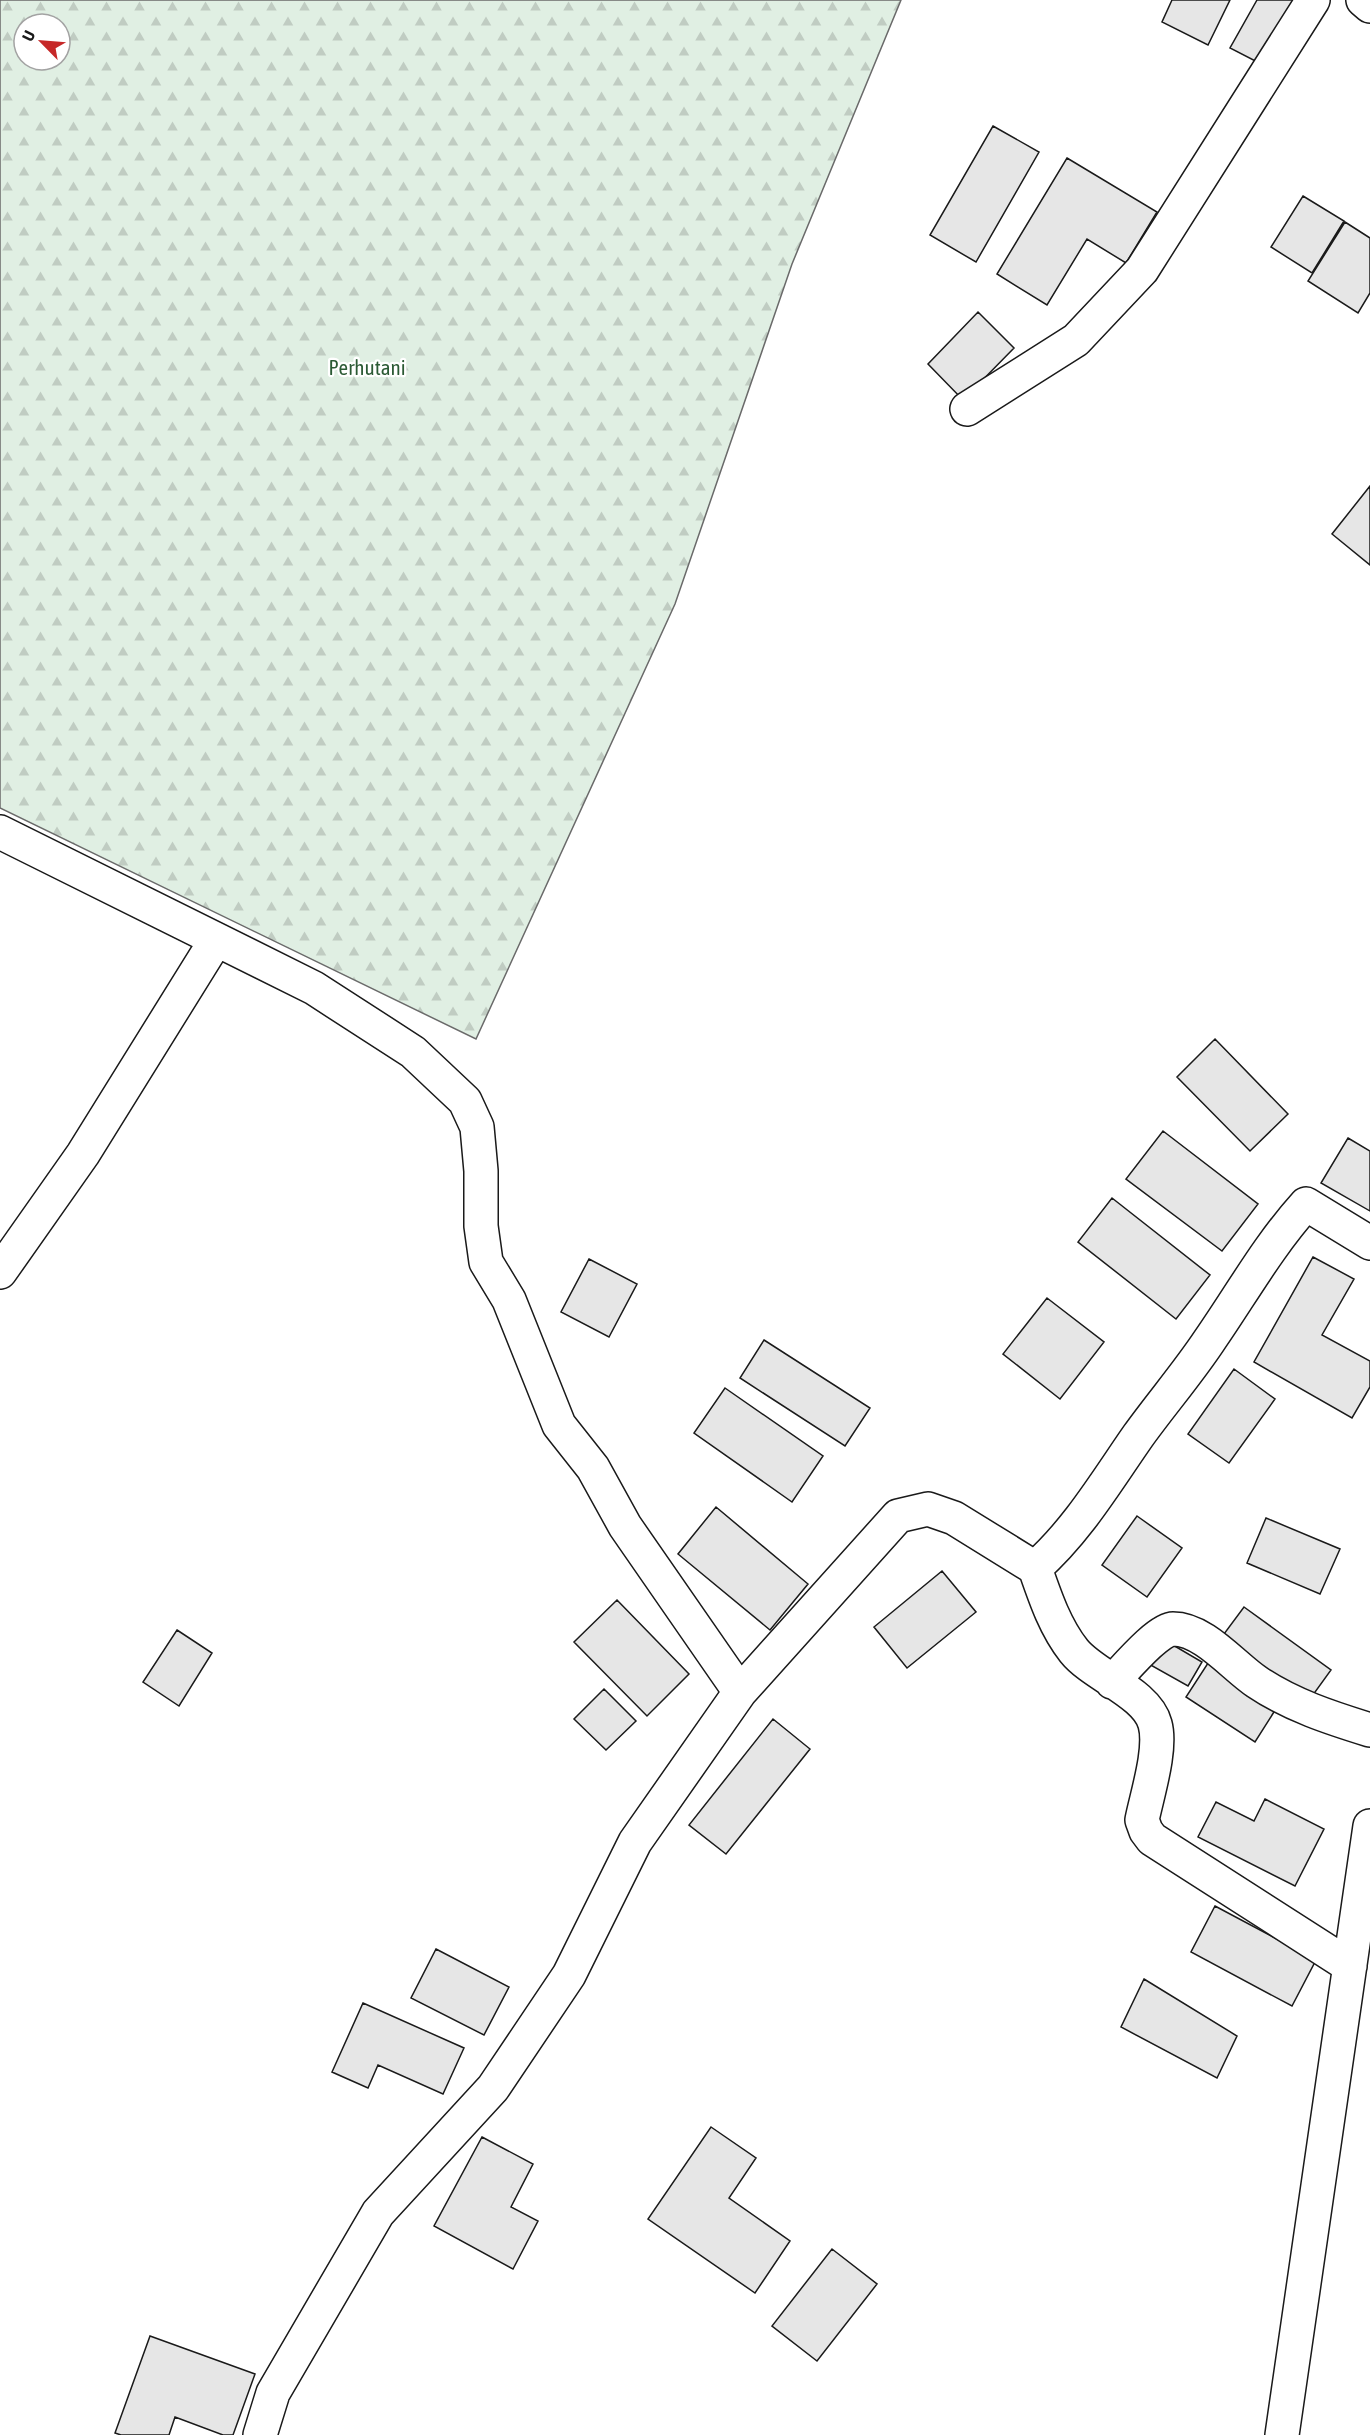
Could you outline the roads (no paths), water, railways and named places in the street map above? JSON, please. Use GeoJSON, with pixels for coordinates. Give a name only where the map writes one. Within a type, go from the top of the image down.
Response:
{"type":"FeatureCollection","features":[{"type":"Feature","properties":{"kind":"street"},"geometry":{"type":"LineString","coordinates":[[967,409],[1076,340],[1142,270],[1314,0]]}},
{"type":"Feature","properties":{"kind":"street"},"geometry":{"type":"LineString","coordinates":[[1363,0],[1370,6]]}},
{"type":"Feature","properties":{"kind":"street"},"geometry":{"type":"LineString","coordinates":[[0,832],[314,988],[413,1052],[465,1101],[477,1127],[481,1171],[481,1226],[486,1262],[509,1300],[559,1425],[593,1468],[625,1526],[740,1692]]}},
{"type":"Feature","properties":{"kind":"street"},"geometry":{"type":"LineString","coordinates":[[0,1272],[83,1154],[216,940]]}},
{"type":"Feature","properties":{"kind":"street"},"geometry":{"type":"LineString","coordinates":[[1035,1568],[1058,1548],[1099,1494],[1208,1342],[1281,1232],[1306,1204],[1370,1243]]}},
{"type":"Feature","properties":{"kind":"street"},"geometry":{"type":"LineString","coordinates":[[260,2435],[273,2393],[378,2213],[493,2088],[569,1975],[635,1842],[740,1692],[898,1516],[928,1509],[954,1518],[1035,1568],[1051,1613],[1075,1652],[1145,1707],[1155,1724],[1156,1748],[1142,1820],[1152,1839],[1350,1966]]}},
{"type":"Feature","properties":{"kind":"street"},"geometry":{"type":"LineString","coordinates":[[1112,1682],[1161,1633],[1173,1629],[1205,1640],[1257,1683],[1306,1708],[1370,1730]]}},
{"type":"Feature","properties":{"kind":"street"},"geometry":{"type":"LineString","coordinates":[[1282,2435],[1370,1826]]}},
{"type":"Feature","properties":{"kind":"park label","name":"Perhutani"},"geometry":{"type":"Point","coordinates":[367,367]}}]}
